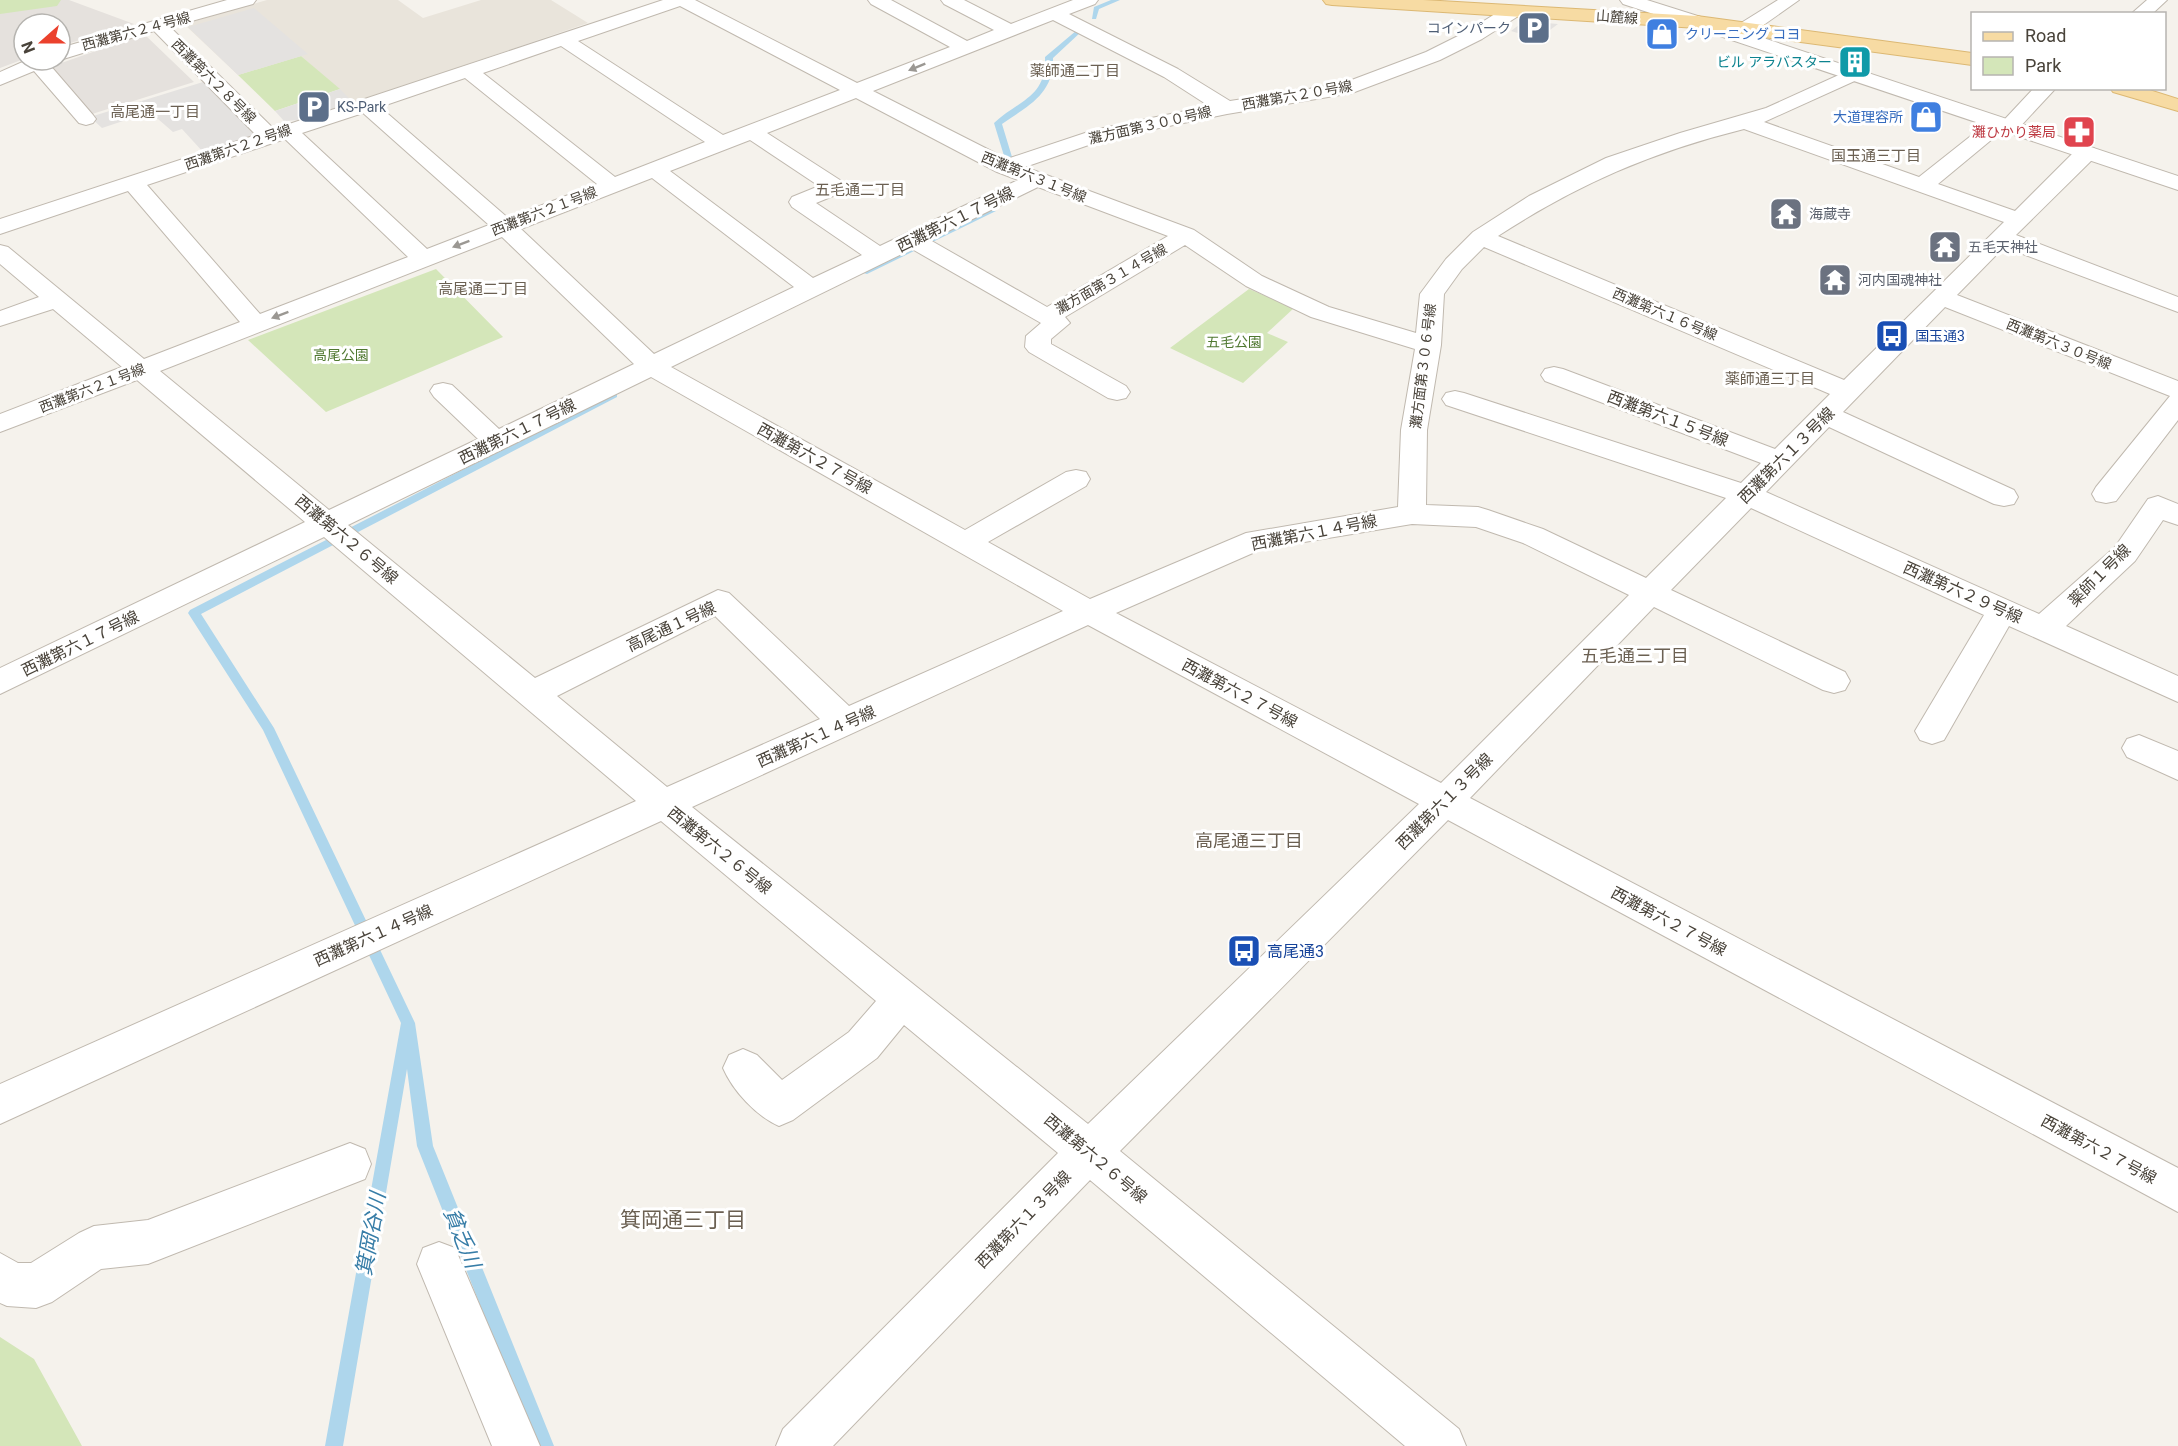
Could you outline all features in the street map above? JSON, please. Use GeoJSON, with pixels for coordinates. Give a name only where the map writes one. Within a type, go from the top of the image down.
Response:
{"type":"FeatureCollection","features":[{"type":"Feature","properties":{"kind":"main road","name":"山麓線"},"geometry":{"type":"LineString","coordinates":[[1332,0],[1697,22],[1748,27],[1971,59]]}},
{"type":"Feature","properties":{"kind":"main road"},"geometry":{"type":"LineString","coordinates":[[2127,90],[2178,105]]}},
{"type":"Feature","properties":{"kind":"street","name":"西灘第六２４号線"},"geometry":{"type":"LineString","coordinates":[[72,50],[101,39],[159,26],[247,0]]}},
{"type":"Feature","properties":{"kind":"street","name":"西灘第六２２号線"},"geometry":{"type":"LineString","coordinates":[[0,227],[681,0]]}},
{"type":"Feature","properties":{"kind":"street","name":"西灘第六３１号線"},"geometry":{"type":"LineString","coordinates":[[681,0],[1005,168],[1186,235],[1254,281],[1320,312],[1428,345]]}},
{"type":"Feature","properties":{"kind":"street"},"geometry":{"type":"LineString","coordinates":[[877,0],[964,47]]}},
{"type":"Feature","properties":{"kind":"street"},"geometry":{"type":"LineString","coordinates":[[950,0],[1008,30]]}},
{"type":"Feature","properties":{"kind":"street","name":"西灘第六２１号線"},"geometry":{"type":"LineString","coordinates":[[0,424],[1089,0]]}},
{"type":"Feature","properties":{"kind":"street"},"geometry":{"type":"LineString","coordinates":[[1629,0],[2178,183]]}},
{"type":"Feature","properties":{"kind":"street"},"geometry":{"type":"LineString","coordinates":[[1748,27],[1790,0]]}},
{"type":"Feature","properties":{"kind":"street"},"geometry":{"type":"LineString","coordinates":[[2143,12],[2158,0]]}},
{"type":"Feature","properties":{"kind":"street","name":"西灘第六２０号線"},"geometry":{"type":"LineString","coordinates":[[1053,13],[1171,73],[1227,108],[1345,89],[1433,56],[1475,35],[1513,11]]}},
{"type":"Feature","properties":{"kind":"street","name":"西灘第六２８号線"},"geometry":{"type":"LineString","coordinates":[[159,26],[278,133],[424,258]]}},
{"type":"Feature","properties":{"kind":"street"},"geometry":{"type":"LineString","coordinates":[[562,39],[721,143]]}},
{"type":"Feature","properties":{"kind":"street"},"geometry":{"type":"LineString","coordinates":[[467,70],[612,185]]}},
{"type":"Feature","properties":{"kind":"street"},"geometry":{"type":"LineString","coordinates":[[0,79],[16,72]]}},
{"type":"Feature","properties":{"kind":"street"},"geometry":{"type":"LineString","coordinates":[[49,72],[86,119]]}},
{"type":"Feature","properties":{"kind":"street","name":"灘方面第３０６号線"},"geometry":{"type":"LineString","coordinates":[[1412,514],[1414,430],[1428,345],[1432,294],[1454,264],[1481,237],[1537,201],[1614,163],[1687,137],[1773,112],[1852,75]]}},
{"type":"Feature","properties":{"kind":"street"},"geometry":{"type":"LineString","coordinates":[[1923,185],[2004,126],[2044,90]]}},
{"type":"Feature","properties":{"kind":"street","name":"西灘第六２７号線"},"geometry":{"type":"LineString","coordinates":[[365,104],[505,227],[651,366],[1089,612],[2178,1191]]}},
{"type":"Feature","properties":{"kind":"street","name":"灘方面第３００号線"},"geometry":{"type":"LineString","coordinates":[[1005,168],[1101,134],[1227,108]]}},
{"type":"Feature","properties":{"kind":"street"},"geometry":{"type":"LineString","coordinates":[[1744,122],[1923,185],[2011,229],[2178,304]]}},
{"type":"Feature","properties":{"kind":"street"},"geometry":{"type":"LineString","coordinates":[[751,131],[835,187],[800,202],[879,256]]}},
{"type":"Feature","properties":{"kind":"street","name":"西灘第六１３号線"},"geometry":{"type":"LineString","coordinates":[[800,1446],[1089,1152],[1444,802],[1941,297],[2086,153]]}},
{"type":"Feature","properties":{"kind":"street"},"geometry":{"type":"LineString","coordinates":[[654,169],[811,288]]}},
{"type":"Feature","properties":{"kind":"street","name":"西灘第六１７号線"},"geometry":{"type":"LineString","coordinates":[[0,682],[1035,180]]}},
{"type":"Feature","properties":{"kind":"street"},"geometry":{"type":"LineString","coordinates":[[132,182],[255,324]]}},
{"type":"Feature","properties":{"kind":"street","name":"灘方面第３１４号線"},"geometry":{"type":"LineString","coordinates":[[1047,317],[1186,235]]}},
{"type":"Feature","properties":{"kind":"street","name":"西灘第六１６号線"},"geometry":{"type":"LineString","coordinates":[[1481,237],[1849,392]]}},
{"type":"Feature","properties":{"kind":"street"},"geometry":{"type":"LineString","coordinates":[[912,239],[1047,317]]}},
{"type":"Feature","properties":{"kind":"street","name":"西灘第六２６号線"},"geometry":{"type":"LineString","coordinates":[[0,252],[1442,1446]]}},
{"type":"Feature","properties":{"kind":"street","name":"西灘第六３０号線"},"geometry":{"type":"LineString","coordinates":[[1941,297],[2178,390]]}},
{"type":"Feature","properties":{"kind":"street"},"geometry":{"type":"LineString","coordinates":[[0,319],[57,299]]}},
{"type":"Feature","properties":{"kind":"street","name":"灘方面第３１４号線"},"geometry":{"type":"LineString","coordinates":[[1047,317],[1058,323],[1039,336],[1038,347],[1117,392]]}},
{"type":"Feature","properties":{"kind":"street","name":"西灘第六１５号線"},"geometry":{"type":"LineString","coordinates":[[1554,375],[1781,461]]}},
{"type":"Feature","properties":{"kind":"street"},"geometry":{"type":"LineString","coordinates":[[443,391],[496,441]]}},
{"type":"Feature","properties":{"kind":"street","name":"西灘第六２９号線"},"geometry":{"type":"LineString","coordinates":[[1455,399],[1748,495],[2043,629],[2174,680]]}},
{"type":"Feature","properties":{"kind":"street"},"geometry":{"type":"LineString","coordinates":[[2106,494],[2178,402]]}},
{"type":"Feature","properties":{"kind":"street"},"geometry":{"type":"LineString","coordinates":[[1826,415],[2004,496]]}},
{"type":"Feature","properties":{"kind":"street"},"geometry":{"type":"LineString","coordinates":[[966,542],[1076,479]]}},
{"type":"Feature","properties":{"kind":"street","name":"薬師１号線"},"geometry":{"type":"LineString","coordinates":[[2043,629],[2125,554],[2158,506],[2178,515]]}},
{"type":"Feature","properties":{"kind":"street","name":"西灘第六１４号線"},"geometry":{"type":"LineString","coordinates":[[0,1104],[1089,612],[1256,540],[1412,514],[1478,517],[1533,536],[1834,681]]}},
{"type":"Feature","properties":{"kind":"street","name":"高尾通１号線"},"geometry":{"type":"LineString","coordinates":[[532,694],[718,601],[845,723]]}},
{"type":"Feature","properties":{"kind":"street"},"geometry":{"type":"LineString","coordinates":[[1932,731],[2002,610]]}},
{"type":"Feature","properties":{"kind":"street"},"geometry":{"type":"LineString","coordinates":[[2139,748],[2178,766]]}},
{"type":"Feature","properties":{"kind":"street"},"geometry":{"type":"LineString","coordinates":[[743,1068],[779,1106],[863,1045],[902,999]]}},
{"type":"Feature","properties":{"kind":"street"},"geometry":{"type":"LineString","coordinates":[[0,1275],[7,1284],[36,1286],[94,1248],[148,1242],[350,1164]]}},
{"type":"Feature","properties":{"kind":"street"},"geometry":{"type":"LineString","coordinates":[[439,1264],[516,1446]]}},
{"type":"Feature","properties":{"kind":"shaded area"},"geometry":{"type":"Polygon","coordinates":[[[36,0],[69,0],[134,24],[72,42],[72,12],[12,12],[12,64],[0,68],[0,5],[36,0]]]}},
{"type":"Feature","properties":{"kind":"shaded area"},"geometry":{"type":"Polygon","coordinates":[[[267,0],[398,0],[423,18],[481,0],[551,0],[588,23],[354,103],[301,56],[238,75],[184,24],[267,0]]]}},
{"type":"Feature","properties":{"kind":"shaded area"},"geometry":{"type":"Polygon","coordinates":[[[254,8],[308,54],[238,75],[188,27],[254,8]]]}},
{"type":"Feature","properties":{"kind":"shaded area","name":"コインパーク"},"geometry":{"type":"Polygon","coordinates":[[[1524,21],[1558,24],[1538,39],[1511,31],[1524,21]]]}},
{"type":"Feature","properties":{"kind":"shaded area"},"geometry":{"type":"Polygon","coordinates":[[[144,34],[194,82],[92,114],[54,72],[72,72],[72,59],[144,34]]]}},
{"type":"Feature","properties":{"kind":"shaded area"},"geometry":{"type":"Polygon","coordinates":[[[203,82],[256,134],[203,152],[182,129],[173,132],[158,119],[129,119],[102,128],[90,117],[203,82]]]}},
{"type":"Feature","properties":{"kind":"shaded area","name":"KS-Park"},"geometry":{"type":"Polygon","coordinates":[[[340,89],[354,103],[299,120],[284,121],[275,111],[340,89]]]}},
{"type":"Feature","properties":{"kind":"green space"},"geometry":{"type":"Polygon","coordinates":[[[0,0],[61,0],[57,6],[0,14],[0,0]]]}},
{"type":"Feature","properties":{"kind":"green space"},"geometry":{"type":"Polygon","coordinates":[[[301,56],[340,89],[275,111],[238,75],[301,56]]]}},
{"type":"Feature","properties":{"kind":"green space","name":"高尾公園"},"geometry":{"type":"Polygon","coordinates":[[[436,269],[503,337],[326,412],[248,340],[436,269]]]}},
{"type":"Feature","properties":{"kind":"green space","name":"五毛公園"},"geometry":{"type":"Polygon","coordinates":[[[1249,289],[1294,308],[1267,333],[1288,342],[1243,383],[1170,348],[1249,289]]]}},
{"type":"Feature","properties":{"kind":"green space"},"geometry":{"type":"Polygon","coordinates":[[[0,1337],[34,1359],[82,1446],[0,1446],[0,1337]]]}},
{"type":"Feature","properties":{"kind":"waterway"},"geometry":{"type":"LineString","coordinates":[[1094,18],[1096,8],[1117,0]]}},
{"type":"Feature","properties":{"kind":"waterway"},"geometry":{"type":"LineString","coordinates":[[1008,157],[998,123],[1036,96],[1047,79],[1050,69],[1049,57],[1079,31]]}},
{"type":"Feature","properties":{"kind":"waterway"},"geometry":{"type":"LineString","coordinates":[[864,272],[992,211]]}},
{"type":"Feature","properties":{"kind":"waterway","name":"貧乏川"},"geometry":{"type":"LineString","coordinates":[[545,1446],[425,1146],[408,1023],[268,728],[194,613],[614,395]]}},
{"type":"Feature","properties":{"kind":"waterway","name":"箕岡谷川"},"geometry":{"type":"LineString","coordinates":[[334,1446],[406,1033]]}},
{"type":"Feature","properties":{"kind":"place","name":"コインパーク"},"geometry":{"type":"Point","coordinates":[1534,28]}},
{"type":"Feature","properties":{"kind":"place","name":"クリーニング コヨ"},"geometry":{"type":"Point","coordinates":[1662,34]}},
{"type":"Feature","properties":{"kind":"place","name":"ビル アラバスター"},"geometry":{"type":"Point","coordinates":[1855,62]}},
{"type":"Feature","properties":{"kind":"place","name":"KS-Park"},"geometry":{"type":"Point","coordinates":[314,107]}},
{"type":"Feature","properties":{"kind":"place","name":"大道理容所"},"geometry":{"type":"Point","coordinates":[1926,117]}},
{"type":"Feature","properties":{"kind":"place","name":"灘ひかり薬局"},"geometry":{"type":"Point","coordinates":[2079,132]}},
{"type":"Feature","properties":{"kind":"place","name":"海蔵寺"},"geometry":{"type":"Point","coordinates":[1786,214]}},
{"type":"Feature","properties":{"kind":"place","name":"五毛天神社"},"geometry":{"type":"Point","coordinates":[1945,247]}},
{"type":"Feature","properties":{"kind":"place","name":"河内国魂神社"},"geometry":{"type":"Point","coordinates":[1835,280]}},
{"type":"Feature","properties":{"kind":"place","name":"国玉通3"},"geometry":{"type":"Point","coordinates":[1892,336]}},
{"type":"Feature","properties":{"kind":"place","name":"高尾通3"},"geometry":{"type":"Point","coordinates":[1244,951]}},
{"type":"Feature","properties":{"kind":"district","name":"薬師通二丁目"},"geometry":{"type":"Point","coordinates":[1075,71]}},
{"type":"Feature","properties":{"kind":"district","name":"高尾通一丁目"},"geometry":{"type":"Point","coordinates":[155,112]}},
{"type":"Feature","properties":{"kind":"district","name":"国玉通三丁目"},"geometry":{"type":"Point","coordinates":[1876,156]}},
{"type":"Feature","properties":{"kind":"district","name":"五毛通二丁目"},"geometry":{"type":"Point","coordinates":[860,190]}},
{"type":"Feature","properties":{"kind":"district","name":"高尾通二丁目"},"geometry":{"type":"Point","coordinates":[483,289]}},
{"type":"Feature","properties":{"kind":"district","name":"薬師通三丁目"},"geometry":{"type":"Point","coordinates":[1770,379]}},
{"type":"Feature","properties":{"kind":"district","name":"五毛通三丁目"},"geometry":{"type":"Point","coordinates":[1635,656]}},
{"type":"Feature","properties":{"kind":"district","name":"高尾通三丁目"},"geometry":{"type":"Point","coordinates":[1249,841]}},
{"type":"Feature","properties":{"kind":"district","name":"箕岡通三丁目"},"geometry":{"type":"Point","coordinates":[683,1220]}}]}
